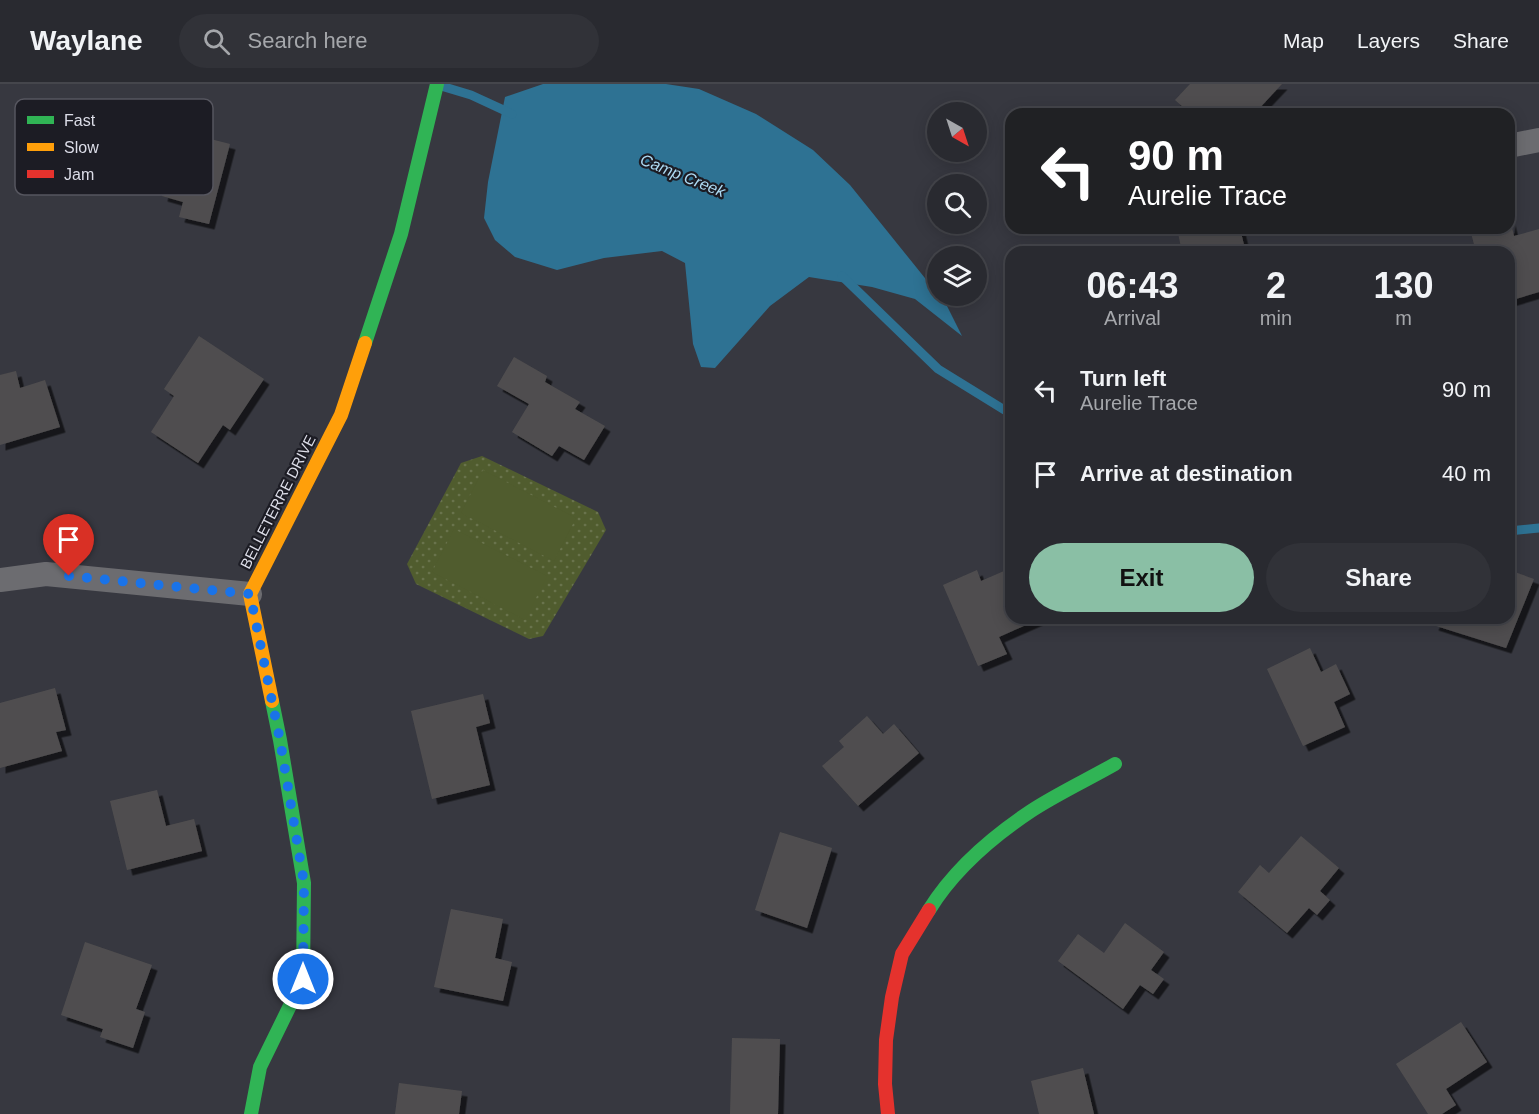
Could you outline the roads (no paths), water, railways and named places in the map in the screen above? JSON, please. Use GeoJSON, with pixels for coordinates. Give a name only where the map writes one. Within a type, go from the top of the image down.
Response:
{"type":"FeatureCollection","features":[{"type":"Feature","properties":{"kind":"street","name":"BELLETERRE DRIVE"},"geometry":{"type":"LineString","coordinates":[[251,1114],[260,1067],[303,979],[304,883],[280,740],[250,594],[341,415],[402,234],[437,84]]}},
{"type":"Feature","properties":{"kind":"street"},"geometry":{"type":"LineString","coordinates":[[1515,145],[1539,140]]}},
{"type":"Feature","properties":{"kind":"street"},"geometry":{"type":"LineString","coordinates":[[0,580],[46,574],[250,594]]}},
{"type":"Feature","properties":{"kind":"street"},"geometry":{"type":"LineString","coordinates":[[888,1114],[885,1084],[886,1040],[892,997],[902,954],[935,900],[963,867],[996,837],[1031,811],[1115,764]]}},
{"type":"Feature","properties":{"kind":"water"},"geometry":{"type":"Polygon","coordinates":[[[543,84],[666,84],[699,89],[756,114],[813,150],[850,185],[927,281],[927,306],[947,306],[962,336],[915,299],[872,287],[809,277],[770,306],[715,368],[701,367],[693,344],[685,263],[662,251],[604,258],[557,270],[515,257],[495,240],[484,218],[488,182],[505,97],[543,84]]]}},
{"type":"Feature","properties":{"kind":"waterway","name":"Camp Creek"},"geometry":{"type":"LineString","coordinates":[[441,86],[471,95],[512,114]]}},
{"type":"Feature","properties":{"kind":"waterway","name":"Camp Creek"},"geometry":{"type":"LineString","coordinates":[[842,276],[938,369],[1005,410]]}},
{"type":"Feature","properties":{"kind":"waterway","name":"Camp Creek"},"geometry":{"type":"LineString","coordinates":[[1515,530],[1539,528]]}}]}
